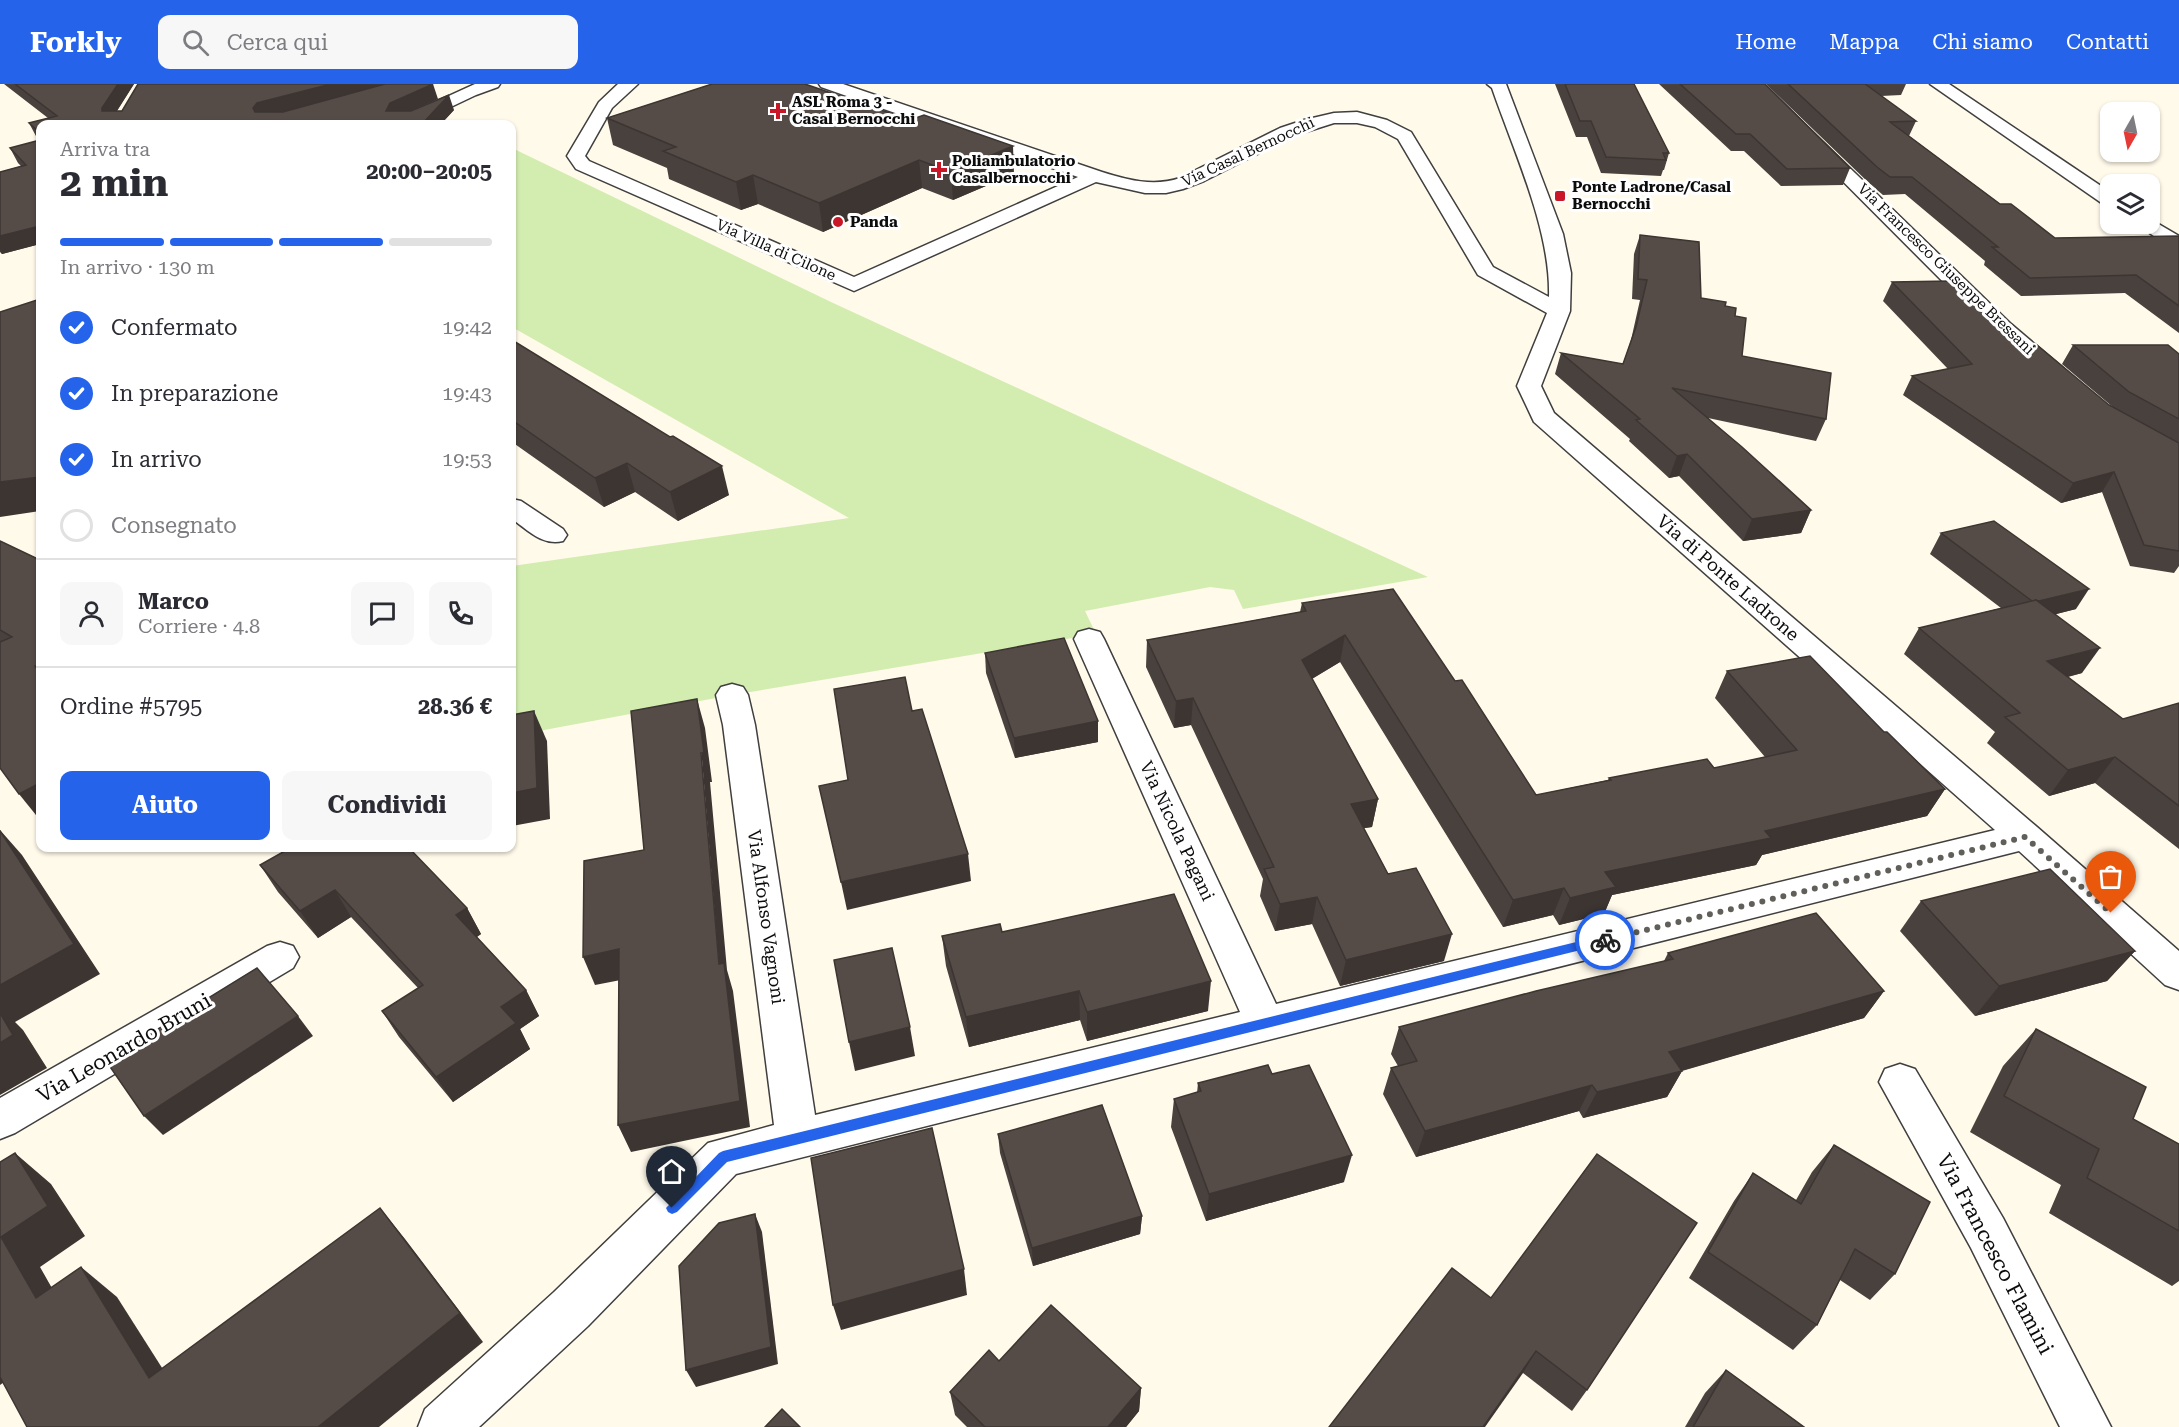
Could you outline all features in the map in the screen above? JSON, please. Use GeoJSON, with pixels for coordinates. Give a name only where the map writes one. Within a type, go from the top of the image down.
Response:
{"type":"FeatureCollection","features":[{"type":"Feature","properties":{"kind":"street"},"geometry":{"type":"LineString","coordinates":[[410,120],[470,91],[492,84]]}},
{"type":"Feature","properties":{"kind":"street","name":"Via Villa di Cilone"},"geometry":{"type":"LineString","coordinates":[[630,84],[618,89],[576,156],[582,165],[854,285],[1095,176]]}},
{"type":"Feature","properties":{"kind":"street","name":"Via Casal Bernocchi"},"geometry":{"type":"LineString","coordinates":[[827,84],[1095,176],[1125,185],[1149,188],[1175,186],[1285,133],[1325,117],[1356,117],[1389,125],[1405,136],[1485,271],[1558,311]]}},
{"type":"Feature","properties":{"kind":"street","name":"Via di Ponte Ladrone"},"geometry":{"type":"LineString","coordinates":[[1498,84],[1553,234],[1560,273],[1558,311],[1530,386],[1543,417],[2179,974]]}},
{"type":"Feature","properties":{"kind":"street","name":"Via Francesco Giuseppe Bressani"},"geometry":{"type":"LineString","coordinates":[[1754,84],[2003,329],[2072,388]]}},
{"type":"Feature","properties":{"kind":"street"},"geometry":{"type":"LineString","coordinates":[[1938,84],[2100,193]]}},
{"type":"Feature","properties":{"kind":"street"},"geometry":{"type":"LineString","coordinates":[[2160,233],[2179,245]]}},
{"type":"Feature","properties":{"kind":"street"},"geometry":{"type":"LineString","coordinates":[[516,510],[553,535]]}},
{"type":"Feature","properties":{"kind":"street","name":"Via Nicola Pagani"},"geometry":{"type":"LineString","coordinates":[[1089,639],[1265,1023]]}},
{"type":"Feature","properties":{"kind":"street","name":"Via Alfonso Vagnoni"},"geometry":{"type":"LineString","coordinates":[[732,695],[739,725],[797,1138]]}},
{"type":"Feature","properties":{"kind":"street"},"geometry":{"type":"LineString","coordinates":[[443,1427],[571,1309],[723,1157],[2025,837]]}},
{"type":"Feature","properties":{"kind":"street","name":"Via Leonardo Bruni"},"geometry":{"type":"LineString","coordinates":[[0,1120],[280,957]]}},
{"type":"Feature","properties":{"kind":"street","name":"Via Francesco Flamini"},"geometry":{"type":"LineString","coordinates":[[1900,1082],[1987,1233],[2086,1427]]}},
{"type":"Feature","properties":{"kind":"green space"},"geometry":{"type":"Polygon","coordinates":[[[516,150],[831,302],[1428,577],[1243,609],[1234,590],[1210,587],[1085,611],[1096,634],[732,695],[516,735],[516,565],[849,518],[516,329],[516,150]]]}},
{"type":"Feature","properties":{"kind":"building"},"geometry":{"type":"Polygon","coordinates":[[[15,84],[118,84],[102,111],[122,111],[138,84],[331,84],[257,103],[253,108],[255,112],[283,112],[385,84],[433,84],[390,103],[386,111],[411,111],[449,95],[426,120],[41,120],[57,116],[15,84]]]}},
{"type":"Feature","properties":{"kind":"building"},"geometry":{"type":"Polygon","coordinates":[[[712,84],[805,84],[910,120],[924,115],[1013,146],[951,172],[919,160],[819,203],[753,175],[736,182],[663,151],[676,147],[607,118],[712,84]]]}},
{"type":"Feature","properties":{"kind":"building"},"geometry":{"type":"Polygon","coordinates":[[[1565,84],[1634,84],[1669,153],[1663,153],[1666,160],[1606,157],[1591,121],[1580,121],[1565,84]]]}},
{"type":"Feature","properties":{"kind":"building"},"geometry":{"type":"Polygon","coordinates":[[[1680,84],[1765,84],[1850,168],[1787,169],[1750,134],[1736,134],[1680,84]]]}},
{"type":"Feature","properties":{"kind":"building"},"geometry":{"type":"Polygon","coordinates":[[[1788,84],[1865,84],[1916,121],[1890,122],[2000,204],[2011,204],[2055,238],[2179,236],[2179,306],[2136,275],[2030,278],[1992,247],[1998,247],[1912,177],[1890,177],[1877,167],[1788,84]]]}},
{"type":"Feature","properties":{"kind":"building"},"geometry":{"type":"Polygon","coordinates":[[[36,121],[36,129],[29,123],[36,121]]]}},
{"type":"Feature","properties":{"kind":"building"},"geometry":{"type":"Polygon","coordinates":[[[36,141],[36,227],[0,236],[0,172],[26,165],[10,148],[36,141]]]}},
{"type":"Feature","properties":{"kind":"building"},"geometry":{"type":"Polygon","coordinates":[[[1640,235],[1699,242],[1701,298],[1726,302],[1725,306],[1736,308],[1735,316],[1746,318],[1742,356],[1831,373],[1826,419],[1672,388],[1742,447],[1811,510],[1752,519],[1687,454],[1677,456],[1636,420],[1640,419],[1561,353],[1623,364],[1636,327],[1647,280],[1638,279],[1640,235]]]}},
{"type":"Feature","properties":{"kind":"building"},"geometry":{"type":"Polygon","coordinates":[[[1951,281],[2021,346],[2037,345],[2109,405],[2179,443],[2179,551],[2144,545],[2114,472],[2073,483],[1912,376],[1972,364],[1892,282],[1951,281]]]}},
{"type":"Feature","properties":{"kind":"building"},"geometry":{"type":"Polygon","coordinates":[[[36,300],[36,478],[0,482],[0,312],[36,300]]]}},
{"type":"Feature","properties":{"kind":"building"},"geometry":{"type":"Polygon","coordinates":[[[516,342],[670,437],[673,436],[722,466],[670,492],[627,463],[595,478],[516,423],[516,342]]]}},
{"type":"Feature","properties":{"kind":"building"},"geometry":{"type":"Polygon","coordinates":[[[2073,345],[2168,345],[2179,354],[2179,419],[2129,392],[2073,345]]]}},
{"type":"Feature","properties":{"kind":"building"},"geometry":{"type":"Polygon","coordinates":[[[1994,521],[2089,589],[2032,601],[1941,533],[1994,521]]]}},
{"type":"Feature","properties":{"kind":"building"},"geometry":{"type":"Polygon","coordinates":[[[0,541],[36,558],[36,785],[19,794],[0,768],[0,642],[12,637],[0,630],[0,541]]]}},
{"type":"Feature","properties":{"kind":"building"},"geometry":{"type":"Polygon","coordinates":[[[1393,589],[1455,681],[1462,680],[1536,795],[1707,759],[1714,768],[1797,750],[1727,671],[1810,656],[1884,732],[1887,732],[1945,789],[1765,831],[1771,838],[1605,872],[1616,887],[1570,898],[1564,888],[1513,900],[1345,635],[1302,660],[1378,799],[1351,804],[1388,874],[1416,868],[1452,934],[1346,960],[1317,897],[1280,904],[1264,869],[1274,867],[1193,698],[1176,701],[1147,640],[1306,611],[1302,603],[1393,589]]]}},
{"type":"Feature","properties":{"kind":"building"},"geometry":{"type":"Polygon","coordinates":[[[2036,600],[2100,648],[2047,661],[2123,719],[2179,703],[2179,806],[2115,757],[2068,770],[2005,717],[2020,713],[1919,628],[2036,600]]]}},
{"type":"Feature","properties":{"kind":"building"},"geometry":{"type":"Polygon","coordinates":[[[1064,638],[1098,721],[1014,738],[985,653],[1064,638]]]}},
{"type":"Feature","properties":{"kind":"building"},"geometry":{"type":"Polygon","coordinates":[[[905,677],[912,711],[922,709],[968,854],[841,882],[819,786],[848,780],[834,689],[905,677]]]}},
{"type":"Feature","properties":{"kind":"building"},"geometry":{"type":"Polygon","coordinates":[[[697,699],[704,753],[701,753],[719,964],[724,963],[740,1101],[618,1125],[619,949],[583,957],[584,861],[644,850],[631,711],[697,699]]]}},
{"type":"Feature","properties":{"kind":"building"},"geometry":{"type":"Polygon","coordinates":[[[534,711],[537,788],[516,792],[516,714],[534,711]]]}},
{"type":"Feature","properties":{"kind":"building"},"geometry":{"type":"Polygon","coordinates":[[[0,831],[74,944],[0,985],[0,831]]]}},
{"type":"Feature","properties":{"kind":"building"},"geometry":{"type":"Polygon","coordinates":[[[283,852],[413,852],[467,908],[456,915],[526,990],[501,1007],[516,1023],[436,1077],[382,1011],[423,985],[335,890],[300,911],[260,865],[283,852]]]}},
{"type":"Feature","properties":{"kind":"building"},"geometry":{"type":"Polygon","coordinates":[[[2050,869],[2135,951],[1999,986],[1921,901],[2050,869]]]}},
{"type":"Feature","properties":{"kind":"building"},"geometry":{"type":"Polygon","coordinates":[[[1174,894],[1211,981],[1087,1012],[1079,991],[966,1017],[942,936],[1000,924],[1002,932],[1174,894]]]}},
{"type":"Feature","properties":{"kind":"building"},"geometry":{"type":"Polygon","coordinates":[[[1816,913],[1884,991],[1669,1052],[1682,1071],[1597,1092],[1592,1085],[1425,1131],[1391,1068],[1417,1061],[1399,1027],[1536,991],[1673,959],[1668,953],[1816,913]]]}},
{"type":"Feature","properties":{"kind":"building"},"geometry":{"type":"Polygon","coordinates":[[[892,948],[910,1027],[849,1042],[834,960],[892,948]]]}},
{"type":"Feature","properties":{"kind":"building"},"geometry":{"type":"Polygon","coordinates":[[[257,968],[298,1016],[144,1116],[106,1061],[257,968]]]}},
{"type":"Feature","properties":{"kind":"building"},"geometry":{"type":"Polygon","coordinates":[[[0,1013],[13,1035],[0,1043],[0,1013]]]}},
{"type":"Feature","properties":{"kind":"building"},"geometry":{"type":"Polygon","coordinates":[[[2036,1029],[2146,1087],[2133,1119],[2179,1144],[2179,1231],[2087,1178],[2099,1149],[2004,1096],[2036,1029]]]}},
{"type":"Feature","properties":{"kind":"building"},"geometry":{"type":"Polygon","coordinates":[[[1268,1065],[1272,1074],[1309,1065],[1352,1155],[1209,1194],[1174,1099],[1201,1091],[1198,1083],[1268,1065]]]}},
{"type":"Feature","properties":{"kind":"building"},"geometry":{"type":"Polygon","coordinates":[[[1102,1105],[1142,1216],[1032,1248],[998,1134],[1102,1105]]]}},
{"type":"Feature","properties":{"kind":"building"},"geometry":{"type":"Polygon","coordinates":[[[932,1128],[964,1269],[833,1305],[811,1158],[932,1128]]]}},
{"type":"Feature","properties":{"kind":"building"},"geometry":{"type":"Polygon","coordinates":[[[1834,1145],[1930,1202],[1895,1274],[1855,1249],[1817,1325],[1708,1252],[1753,1173],[1801,1204],[1834,1145]]]}},
{"type":"Feature","properties":{"kind":"building"},"geometry":{"type":"Polygon","coordinates":[[[15,1153],[48,1206],[1,1237],[36,1298],[81,1267],[149,1378],[380,1208],[460,1313],[318,1427],[27,1427],[0,1377],[0,1162],[15,1153]]]}},
{"type":"Feature","properties":{"kind":"building"},"geometry":{"type":"Polygon","coordinates":[[[1597,1154],[1697,1223],[1587,1390],[1536,1351],[1483,1427],[1329,1427],[1452,1268],[1491,1298],[1597,1154]]]}},
{"type":"Feature","properties":{"kind":"building"},"geometry":{"type":"Polygon","coordinates":[[[755,1214],[771,1347],[686,1370],[679,1266],[719,1223],[755,1214]]]}},
{"type":"Feature","properties":{"kind":"building"},"geometry":{"type":"Polygon","coordinates":[[[1051,1305],[1141,1388],[1108,1427],[985,1427],[950,1392],[989,1350],[999,1361],[1051,1305]]]}},
{"type":"Feature","properties":{"kind":"building"},"geometry":{"type":"Polygon","coordinates":[[[1726,1370],[1804,1427],[1693,1427],[1726,1370]]]}},
{"type":"Feature","properties":{"kind":"building"},"geometry":{"type":"Polygon","coordinates":[[[782,1409],[800,1427],[765,1427],[782,1409]]]}},
{"type":"Feature","properties":{"kind":"way so far"},"geometry":{"type":"LineString","coordinates":[[1605,940],[2025,837],[2111,913]]}},
{"type":"Feature","properties":{"kind":"place","name":"ASL Roma 3 - Casal Bernocchi"},"geometry":{"type":"Point","coordinates":[778,111]}},
{"type":"Feature","properties":{"kind":"place","name":"Poliambulatorio Casalbernocchi"},"geometry":{"type":"Point","coordinates":[939,170]}},
{"type":"Feature","properties":{"kind":"place","name":"Ponte Ladrone/Casal Bernocchi"},"geometry":{"type":"Point","coordinates":[1560,196]}},
{"type":"Feature","properties":{"kind":"place","name":"Panda"},"geometry":{"type":"Point","coordinates":[838,222]}},
{"type":"Feature","properties":{"kind":"route"},"geometry":{"type":"LineString","coordinates":[[672,1208],[723,1157],[1605,940]]}}]}
